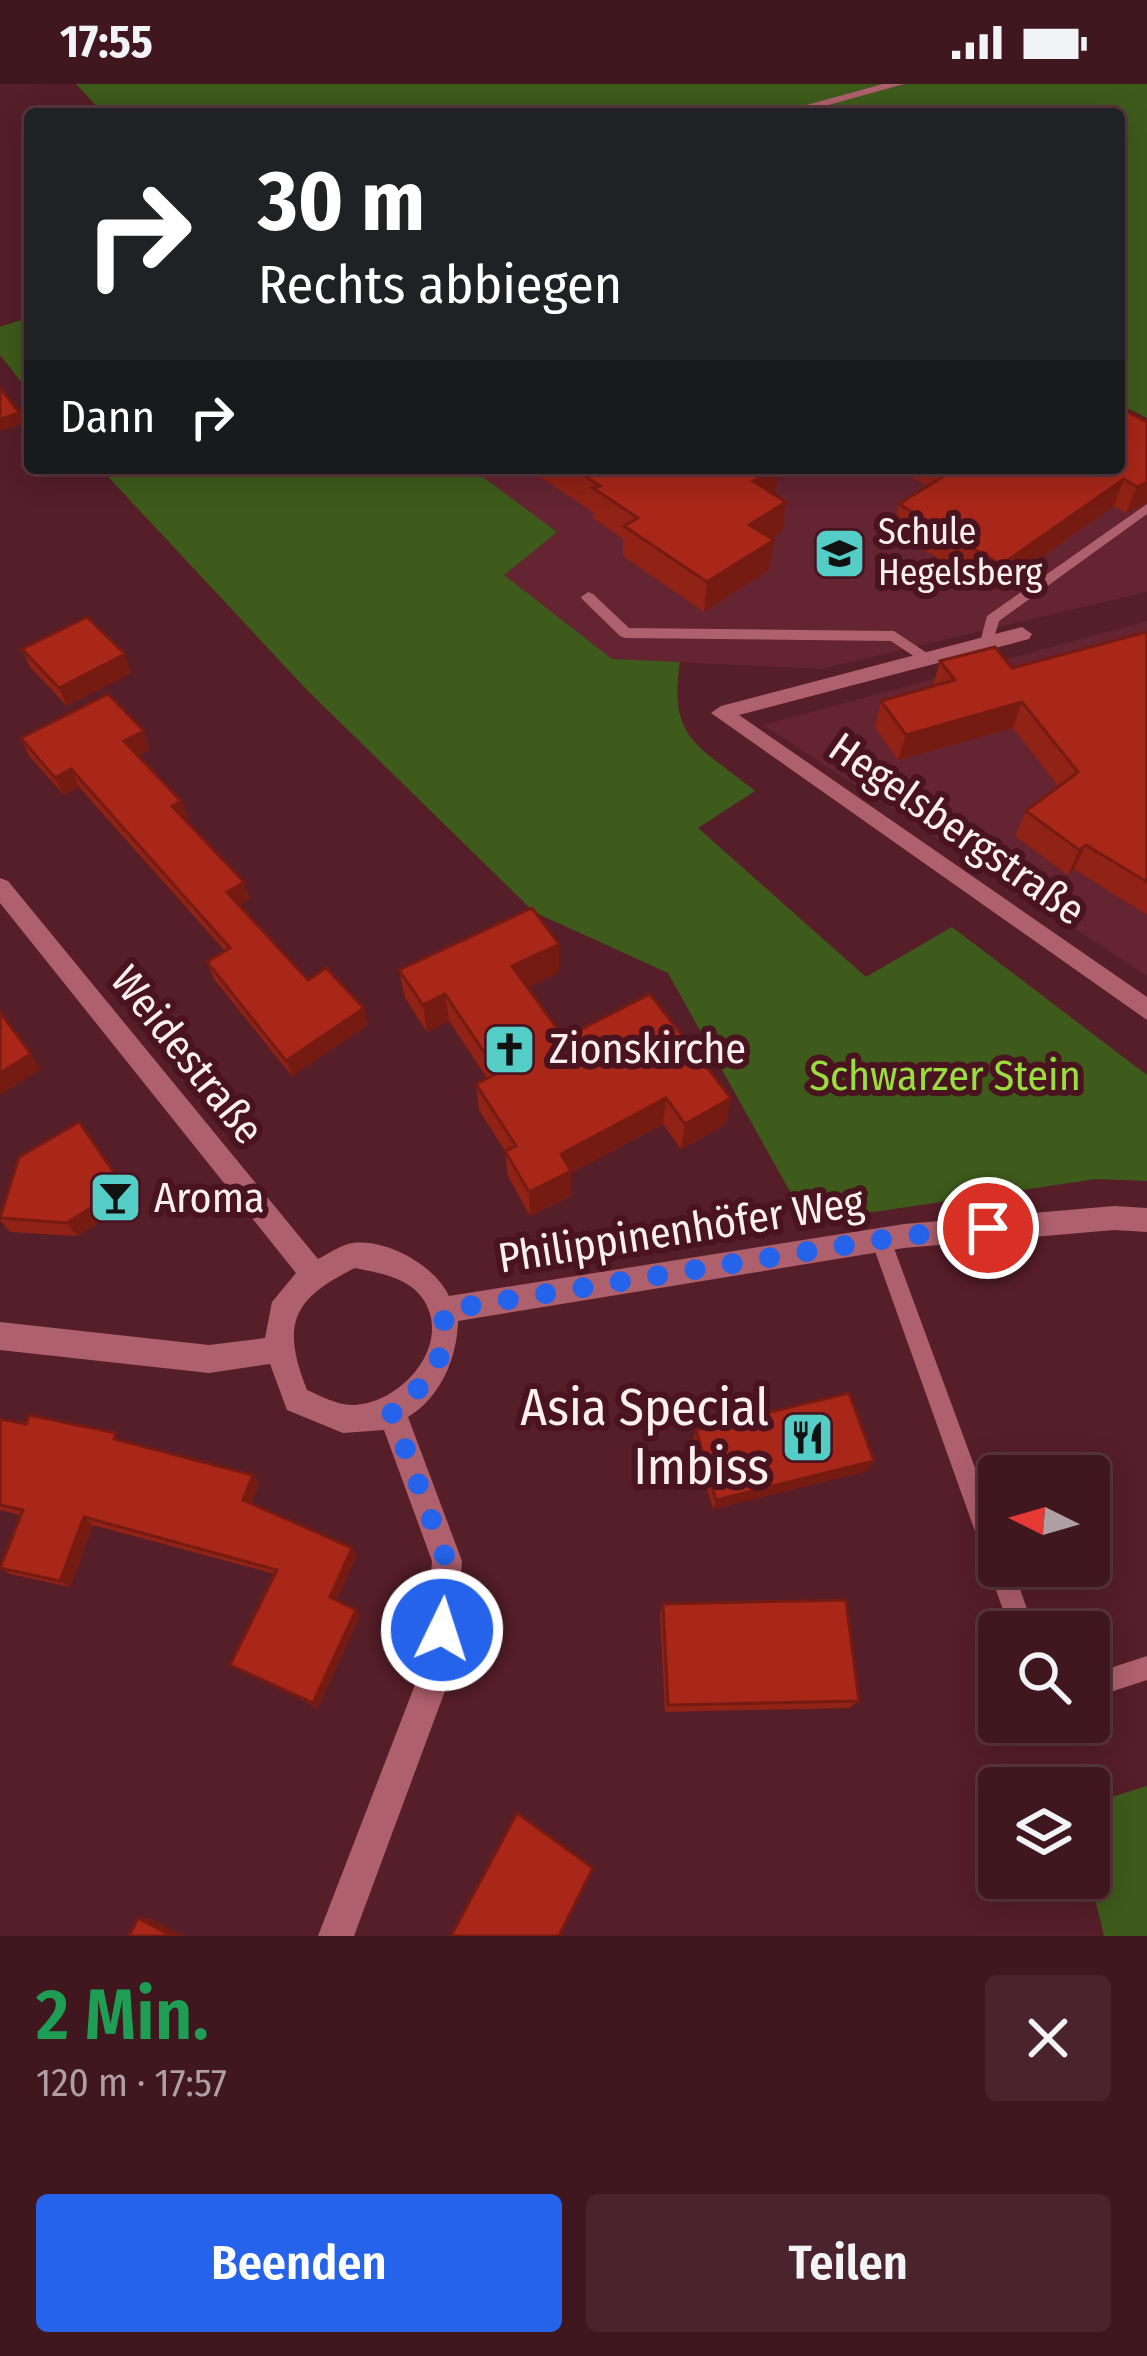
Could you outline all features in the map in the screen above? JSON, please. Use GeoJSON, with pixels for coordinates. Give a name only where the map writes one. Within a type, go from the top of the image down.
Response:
{"type":"FeatureCollection","features":[{"type":"Feature","properties":{"kind":"street"},"geometry":{"type":"LineString","coordinates":[[804,108],[898,84]]}},
{"type":"Feature","properties":{"kind":"street"},"geometry":{"type":"LineString","coordinates":[[926,657],[1022,634]]}},
{"type":"Feature","properties":{"kind":"street","name":"Hegelsbergstraße"},"geometry":{"type":"LineString","coordinates":[[926,657],[722,712],[1147,1010]]}},
{"type":"Feature","properties":{"kind":"street","name":"Weidestraße"},"geometry":{"type":"LineString","coordinates":[[0,887],[313,1273]]}},
{"type":"Feature","properties":{"kind":"street","name":"Philippinenhöfer Weg"},"geometry":{"type":"LineString","coordinates":[[444,1310],[881,1240],[1114,1218],[1147,1220]]}},
{"type":"Feature","properties":{"kind":"street"},"geometry":{"type":"LineString","coordinates":[[354,1255],[394,1258],[426,1278],[444,1310],[445,1350],[425,1386],[391,1410],[351,1420],[298,1400],[275,1350],[284,1306],[313,1273],[354,1255]]}},
{"type":"Feature","properties":{"kind":"street"},"geometry":{"type":"LineString","coordinates":[[0,1336],[209,1359],[275,1350]]}},
{"type":"Feature","properties":{"kind":"street"},"geometry":{"type":"LineString","coordinates":[[336,1936],[439,1664],[447,1562],[391,1410]]}},
{"type":"Feature","properties":{"kind":"lane"},"geometry":{"type":"LineString","coordinates":[[987,642],[992,619],[1147,508]]}},
{"type":"Feature","properties":{"kind":"lane"},"geometry":{"type":"LineString","coordinates":[[588,596],[625,633],[893,636],[926,657]]}},
{"type":"Feature","properties":{"kind":"lane"},"geometry":{"type":"LineString","coordinates":[[881,1240],[978,1507]]}},
{"type":"Feature","properties":{"kind":"lane"},"geometry":{"type":"LineString","coordinates":[[1110,1681],[1147,1668]]}},
{"type":"Feature","properties":{"kind":"shaded area","name":"Schule Hegelsberg"},"geometry":{"type":"Polygon","coordinates":[[[1147,429],[1147,592],[821,669],[612,659],[503,574],[557,532],[479,474],[1125,474],[1125,460],[1147,429]]]}},
{"type":"Feature","properties":{"kind":"shaded area"},"geometry":{"type":"Polygon","coordinates":[[[1147,621],[1147,976],[763,725],[1147,621]]]}},
{"type":"Feature","properties":{"kind":"green space"},"geometry":{"type":"Polygon","coordinates":[[[76,84],[1147,84],[1147,418],[1125,407],[1125,108],[98,108],[76,84]]]}},
{"type":"Feature","properties":{"kind":"green space"},"geometry":{"type":"Polygon","coordinates":[[[24,319],[24,385],[0,355],[0,327],[24,319]]]}},
{"type":"Feature","properties":{"kind":"green space","name":"Schwarzer Stein"},"geometry":{"type":"Polygon","coordinates":[[[106,474],[479,474],[557,532],[504,575],[612,659],[680,662],[679,709],[692,739],[755,791],[698,828],[866,977],[952,927],[1147,1075],[1147,1181],[1096,1179],[807,1222],[668,973],[534,912],[306,689],[106,474]]]}},
{"type":"Feature","properties":{"kind":"green space"},"geometry":{"type":"Polygon","coordinates":[[[1147,1786],[1147,1936],[1104,1936],[1095,1899],[1110,1899],[1110,1797],[1147,1786]]]}},
{"type":"Feature","properties":{"kind":"building"},"geometry":{"type":"Polygon","coordinates":[[[0,388],[20,413],[0,419],[0,388]]]}},
{"type":"Feature","properties":{"kind":"building"},"geometry":{"type":"Polygon","coordinates":[[[1125,410],[1147,422],[1147,482],[1137,487],[1124,479],[1001,565],[899,504],[947,474],[1125,474],[1125,410]]]}},
{"type":"Feature","properties":{"kind":"building"},"geometry":{"type":"Polygon","coordinates":[[[581,474],[765,474],[753,481],[786,502],[749,525],[774,540],[707,582],[624,526],[638,518],[593,488],[600,486],[581,474]]]}},
{"type":"Feature","properties":{"kind":"building"},"geometry":{"type":"Polygon","coordinates":[[[87,617],[125,654],[59,688],[22,649],[87,617]]]}},
{"type":"Feature","properties":{"kind":"building"},"geometry":{"type":"Polygon","coordinates":[[[1147,632],[1147,882],[1086,845],[1079,850],[1026,811],[1078,772],[1022,702],[906,735],[881,701],[955,680],[940,661],[995,647],[1012,668],[1147,632]]]}},
{"type":"Feature","properties":{"kind":"building"},"geometry":{"type":"Polygon","coordinates":[[[108,694],[144,731],[124,741],[181,801],[172,806],[244,882],[227,892],[308,980],[326,968],[364,1008],[286,1061],[207,962],[230,948],[71,769],[55,778],[21,738],[108,694]]]}},
{"type":"Feature","properties":{"kind":"building","name":"Zionskirche"},"geometry":{"type":"Polygon","coordinates":[[[532,908],[559,944],[512,966],[564,1038],[650,994],[731,1098],[685,1124],[666,1098],[561,1154],[571,1171],[529,1192],[505,1151],[516,1146],[476,1084],[498,1073],[445,994],[423,1005],[399,970],[532,908]]]}},
{"type":"Feature","properties":{"kind":"building"},"geometry":{"type":"Polygon","coordinates":[[[0,1012],[31,1054],[0,1073],[0,1012]]]}},
{"type":"Feature","properties":{"kind":"building"},"geometry":{"type":"Polygon","coordinates":[[[79,1122],[124,1187],[67,1223],[0,1218],[19,1157],[79,1122]]]}},
{"type":"Feature","properties":{"kind":"building"},"geometry":{"type":"Polygon","coordinates":[[[849,1393],[874,1461],[716,1500],[696,1430],[849,1393]]]}},
{"type":"Feature","properties":{"kind":"building"},"geometry":{"type":"Polygon","coordinates":[[[29,1415],[116,1433],[114,1439],[253,1475],[243,1500],[352,1548],[330,1597],[356,1610],[313,1703],[230,1665],[277,1570],[84,1517],[60,1581],[0,1568],[23,1510],[0,1505],[0,1419],[26,1424],[29,1415]]]}},
{"type":"Feature","properties":{"kind":"building"},"geometry":{"type":"Polygon","coordinates":[[[846,1600],[859,1701],[668,1705],[663,1604],[846,1600]]]}},
{"type":"Feature","properties":{"kind":"building"},"geometry":{"type":"Polygon","coordinates":[[[517,1813],[593,1868],[559,1936],[451,1936],[517,1813]]]}},
{"type":"Feature","properties":{"kind":"building"},"geometry":{"type":"Polygon","coordinates":[[[138,1918],[172,1936],[129,1936],[138,1918]]]}},
{"type":"Feature","properties":{"kind":"place","name":"Schule Hegelsberg"},"geometry":{"type":"Point","coordinates":[839,553]}},
{"type":"Feature","properties":{"kind":"place","name":"Zionskirche"},"geometry":{"type":"Point","coordinates":[510,1049]}},
{"type":"Feature","properties":{"kind":"place","name":"Aroma"},"geometry":{"type":"Point","coordinates":[115,1198]}},
{"type":"Feature","properties":{"kind":"place","name":"Asia Special Imbiss"},"geometry":{"type":"Point","coordinates":[808,1437]}},
{"type":"Feature","properties":{"kind":"route"},"geometry":{"type":"LineString","coordinates":[[442,1630],[447,1562],[391,1410],[425,1386],[445,1350],[444,1310],[904,1236],[988,1228]]}}]}
